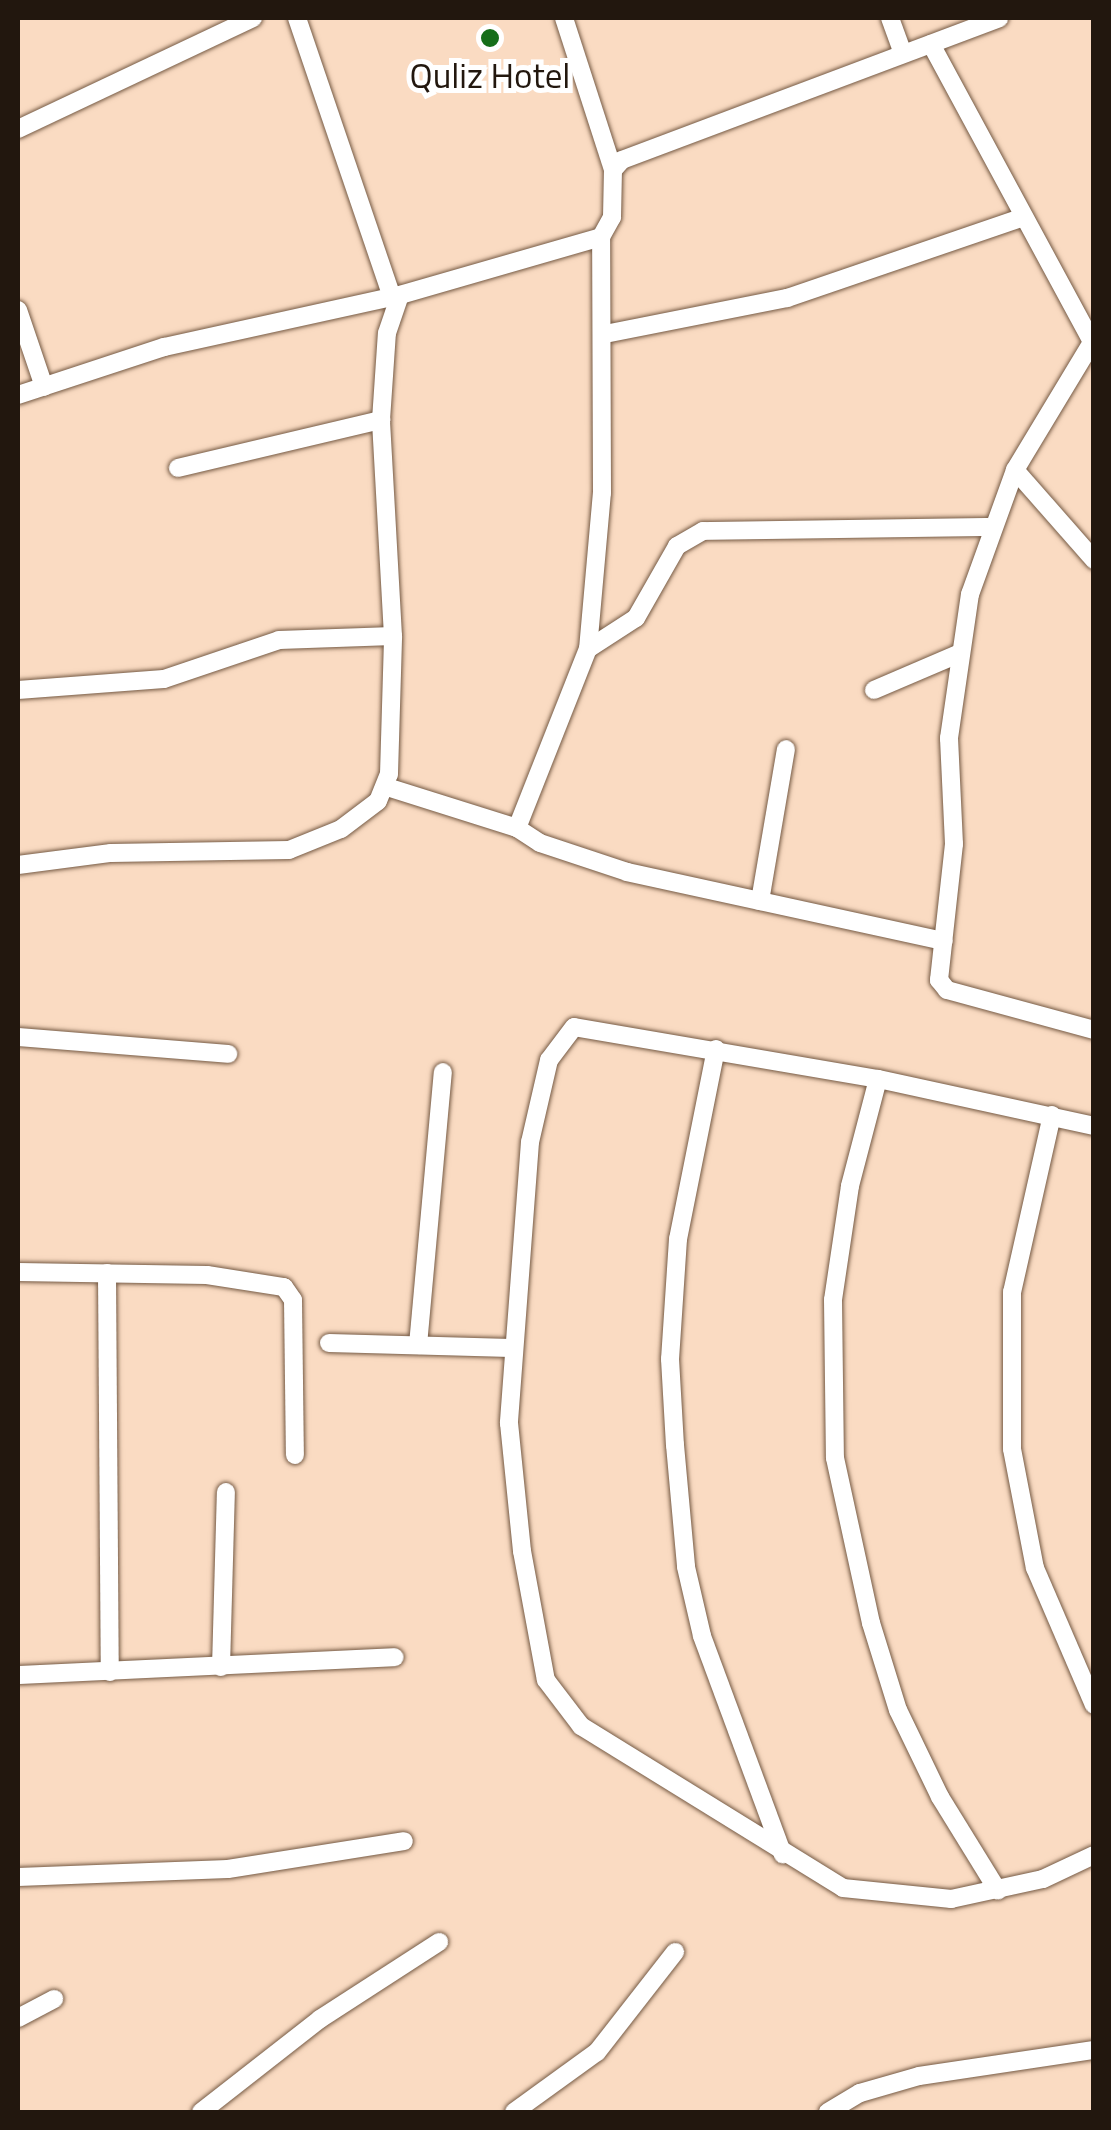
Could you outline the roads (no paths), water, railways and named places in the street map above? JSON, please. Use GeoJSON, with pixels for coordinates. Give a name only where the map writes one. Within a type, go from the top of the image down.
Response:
{"type":"FeatureCollection","features":[{"type":"Feature","properties":{"kind":"street"},"geometry":{"type":"LineString","coordinates":[[18,129],[253,18]]}},
{"type":"Feature","properties":{"kind":"street"},"geometry":{"type":"LineString","coordinates":[[18,865],[111,853],[289,850],[341,828],[387,787],[393,636],[381,420],[388,333],[396,296],[297,18]]}},
{"type":"Feature","properties":{"kind":"street"},"geometry":{"type":"LineString","coordinates":[[517,828],[588,649],[602,493],[605,334],[601,237],[612,216],[614,170],[564,18]]}},
{"type":"Feature","properties":{"kind":"street"},"geometry":{"type":"LineString","coordinates":[[890,18],[903,54]]}},
{"type":"Feature","properties":{"kind":"street"},"geometry":{"type":"LineString","coordinates":[[614,170],[667,141],[999,18]]}},
{"type":"Feature","properties":{"kind":"street"},"geometry":{"type":"LineString","coordinates":[[930,44],[1020,218],[1092,340],[1015,470],[970,594],[958,654],[949,738],[954,844],[940,980],[946,990],[1094,1030]]}},
{"type":"Feature","properties":{"kind":"street"},"geometry":{"type":"LineString","coordinates":[[605,334],[787,298],[1020,218]]}},
{"type":"Feature","properties":{"kind":"street"},"geometry":{"type":"LineString","coordinates":[[18,395],[164,347],[396,296],[601,237]]}},
{"type":"Feature","properties":{"kind":"street"},"geometry":{"type":"LineString","coordinates":[[18,310],[44,386]]}},
{"type":"Feature","properties":{"kind":"street"},"geometry":{"type":"LineString","coordinates":[[178,468],[381,420]]}},
{"type":"Feature","properties":{"kind":"street"},"geometry":{"type":"LineString","coordinates":[[1015,470],[1094,560]]}},
{"type":"Feature","properties":{"kind":"street"},"geometry":{"type":"LineString","coordinates":[[588,649],[636,618],[677,546],[703,531],[994,527]]}},
{"type":"Feature","properties":{"kind":"street"},"geometry":{"type":"LineString","coordinates":[[18,690],[164,679],[278,640],[393,636]]}},
{"type":"Feature","properties":{"kind":"street"},"geometry":{"type":"LineString","coordinates":[[874,690],[958,654]]}},
{"type":"Feature","properties":{"kind":"street"},"geometry":{"type":"LineString","coordinates":[[760,901],[786,749]]}},
{"type":"Feature","properties":{"kind":"street"},"geometry":{"type":"LineString","coordinates":[[387,787],[517,828],[594,863],[944,940]]}},
{"type":"Feature","properties":{"kind":"street"},"geometry":{"type":"LineString","coordinates":[[1094,1126],[878,1079],[590,1025],[570,1030],[554,1046],[530,1142],[511,1348],[513,1486],[552,1695],[581,1726],[843,1888],[877,1895],[951,1898],[998,1890],[1094,1855]]}},
{"type":"Feature","properties":{"kind":"street"},"geometry":{"type":"LineString","coordinates":[[18,1037],[228,1054]]}},
{"type":"Feature","properties":{"kind":"street"},"geometry":{"type":"LineString","coordinates":[[716,1049],[678,1238],[670,1358],[675,1446],[686,1567],[702,1636],[784,1855]]}},
{"type":"Feature","properties":{"kind":"street"},"geometry":{"type":"LineString","coordinates":[[418,1345],[442,1072]]}},
{"type":"Feature","properties":{"kind":"street"},"geometry":{"type":"LineString","coordinates":[[878,1079],[850,1186],[833,1300],[835,1458],[870,1624],[898,1710],[940,1797],[998,1890]]}},
{"type":"Feature","properties":{"kind":"street"},"geometry":{"type":"LineString","coordinates":[[1052,1115],[1012,1292],[1012,1449],[1036,1568],[1094,1705]]}},
{"type":"Feature","properties":{"kind":"street"},"geometry":{"type":"LineString","coordinates":[[18,1272],[207,1275],[284,1287],[293,1300],[295,1455]]}},
{"type":"Feature","properties":{"kind":"street"},"geometry":{"type":"LineString","coordinates":[[106,1273],[110,1672]]}},
{"type":"Feature","properties":{"kind":"street"},"geometry":{"type":"LineString","coordinates":[[329,1343],[511,1348]]}},
{"type":"Feature","properties":{"kind":"street"},"geometry":{"type":"LineString","coordinates":[[221,1667],[226,1492]]}},
{"type":"Feature","properties":{"kind":"street"},"geometry":{"type":"LineString","coordinates":[[18,1676],[395,1657]]}},
{"type":"Feature","properties":{"kind":"street"},"geometry":{"type":"LineString","coordinates":[[18,1876],[228,1870],[404,1841]]}},
{"type":"Feature","properties":{"kind":"street"},"geometry":{"type":"LineString","coordinates":[[200,2112],[320,2020],[439,1942]]}},
{"type":"Feature","properties":{"kind":"street"},"geometry":{"type":"LineString","coordinates":[[514,2112],[597,2052],[675,1952]]}},
{"type":"Feature","properties":{"kind":"street"},"geometry":{"type":"LineString","coordinates":[[18,2018],[54,1999]]}},
{"type":"Feature","properties":{"kind":"street"},"geometry":{"type":"LineString","coordinates":[[828,2112],[860,2093],[919,2076],[1094,2050]]}},
{"type":"Feature","properties":{"kind":"place","name":"Quliz Hotel"},"geometry":{"type":"Point","coordinates":[490,38]}}]}
